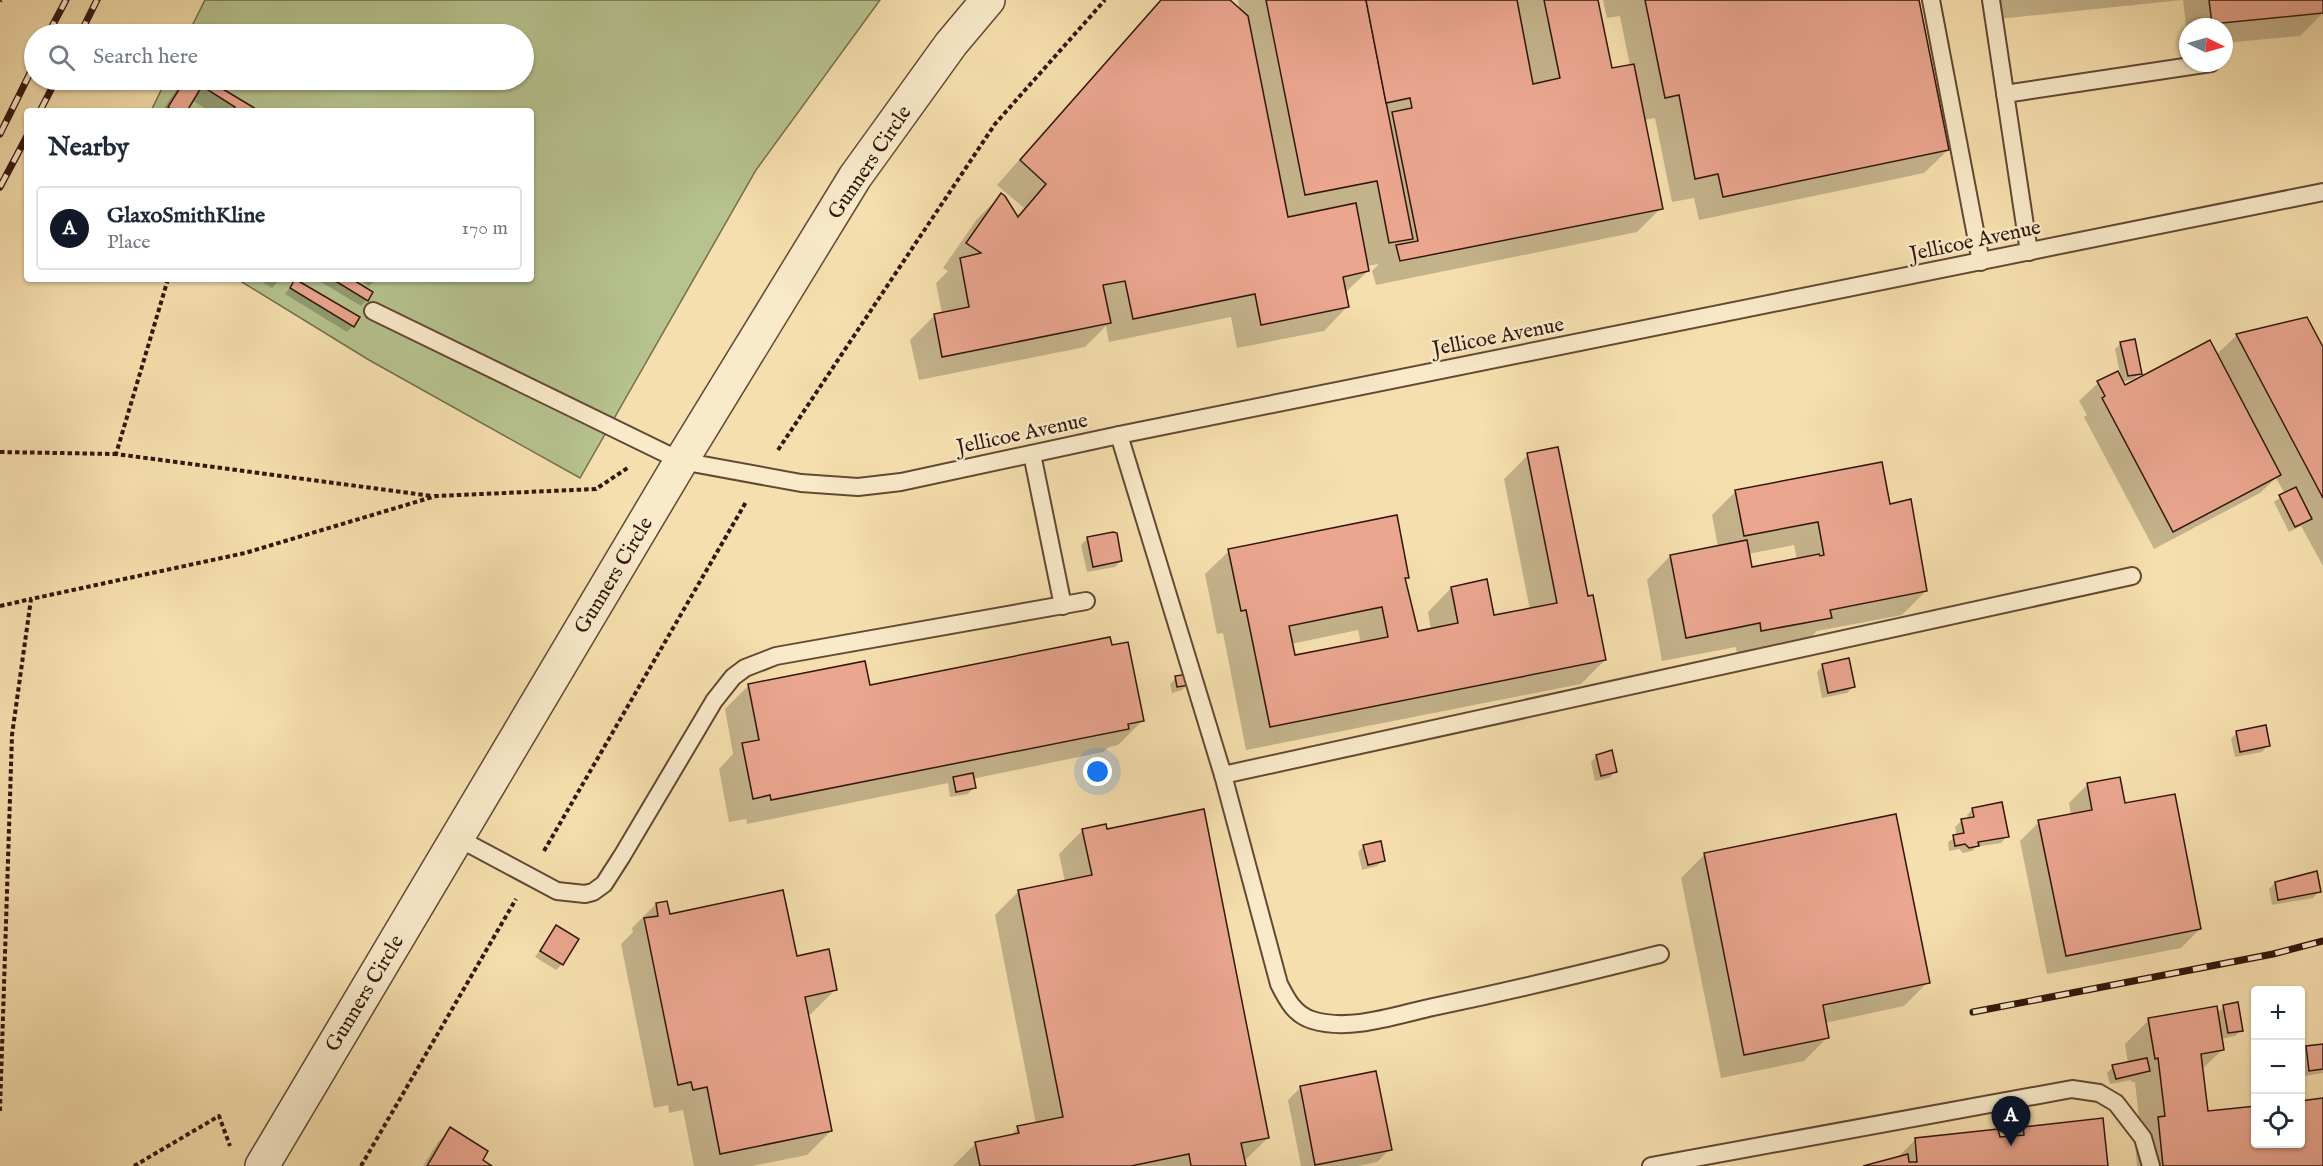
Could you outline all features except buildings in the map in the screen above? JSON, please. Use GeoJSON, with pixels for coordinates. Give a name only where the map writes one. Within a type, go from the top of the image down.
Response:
{"type":"FeatureCollection","features":[{"type":"Feature","properties":{"kind":"street","name":"Gunners Circle"},"geometry":{"type":"LineString","coordinates":[[248,1161],[456,837],[669,455],[855,177],[951,44],[988,0]]}},
{"type":"Feature","properties":{"kind":"lane"},"geometry":{"type":"LineString","coordinates":[[1931,0],[1982,262]]}},
{"type":"Feature","properties":{"kind":"lane"},"geometry":{"type":"LineString","coordinates":[[1991,0],[2029,252]]}},
{"type":"Feature","properties":{"kind":"lane"},"geometry":{"type":"LineString","coordinates":[[2005,94],[2179,68]]}},
{"type":"Feature","properties":{"kind":"lane","name":"Jellicoe Avenue"},"geometry":{"type":"LineString","coordinates":[[373,311],[669,455],[761,476],[811,484],[858,487],[901,482],[1119,435],[2323,192]]}},
{"type":"Feature","properties":{"kind":"lane"},"geometry":{"type":"LineString","coordinates":[[1119,435],[1223,775],[1280,984],[1287,1000],[1296,1011],[1309,1020],[1341,1024],[1362,1022],[1496,994],[1660,954]]}},
{"type":"Feature","properties":{"kind":"lane"},"geometry":{"type":"LineString","coordinates":[[1032,454],[1063,606]]}},
{"type":"Feature","properties":{"kind":"lane"},"geometry":{"type":"LineString","coordinates":[[1223,775],[2132,576]]}},
{"type":"Feature","properties":{"kind":"lane"},"geometry":{"type":"LineString","coordinates":[[456,837],[557,891],[593,892],[604,884],[714,701],[734,677],[745,668],[776,656],[1086,601]]}},
{"type":"Feature","properties":{"kind":"lane"},"geometry":{"type":"LineString","coordinates":[[1651,1166],[2072,1089],[2100,1093],[2116,1103],[2143,1138],[2151,1166]]}},
{"type":"Feature","properties":{"kind":"path"},"geometry":{"type":"LineString","coordinates":[[361,1166],[761,476],[995,124],[1105,0]]}},
{"type":"Feature","properties":{"kind":"path"},"geometry":{"type":"LineString","coordinates":[[116,454],[167,282]]}},
{"type":"Feature","properties":{"kind":"path"},"geometry":{"type":"LineString","coordinates":[[0,452],[116,454],[436,496],[596,489],[669,455]]}},
{"type":"Feature","properties":{"kind":"path"},"geometry":{"type":"LineString","coordinates":[[0,606],[245,553],[436,496]]}},
{"type":"Feature","properties":{"kind":"path"},"geometry":{"type":"LineString","coordinates":[[0,1111],[12,735],[31,598]]}},
{"type":"Feature","properties":{"kind":"path"},"geometry":{"type":"LineString","coordinates":[[134,1166],[219,1116],[248,1161]]}},
{"type":"Feature","properties":{"kind":"green space"},"geometry":{"type":"Polygon","coordinates":[[[205,0],[880,0],[756,170],[580,478],[369,360],[242,282],[534,282],[534,108],[152,108],[161,90],[534,90],[534,24],[193,24],[205,0]]]}},
{"type":"Feature","properties":{"kind":"railway"},"geometry":{"type":"LineString","coordinates":[[53,24],[66,0]]}},
{"type":"Feature","properties":{"kind":"railway"},"geometry":{"type":"LineString","coordinates":[[85,24],[97,0]]}},
{"type":"Feature","properties":{"kind":"railway"},"geometry":{"type":"LineString","coordinates":[[0,134],[24,85]]}},
{"type":"Feature","properties":{"kind":"railway"},"geometry":{"type":"LineString","coordinates":[[42,108],[51,90]]}},
{"type":"Feature","properties":{"kind":"railway"},"geometry":{"type":"LineString","coordinates":[[0,187],[24,142]]}},
{"type":"Feature","properties":{"kind":"railway"},"geometry":{"type":"LineString","coordinates":[[1973,1012],[2273,954],[2323,941]]}},
{"type":"Feature","properties":{"kind":"place","name":"GlaxoSmithKline"},"geometry":{"type":"Point","coordinates":[2011,1146]}}]}
